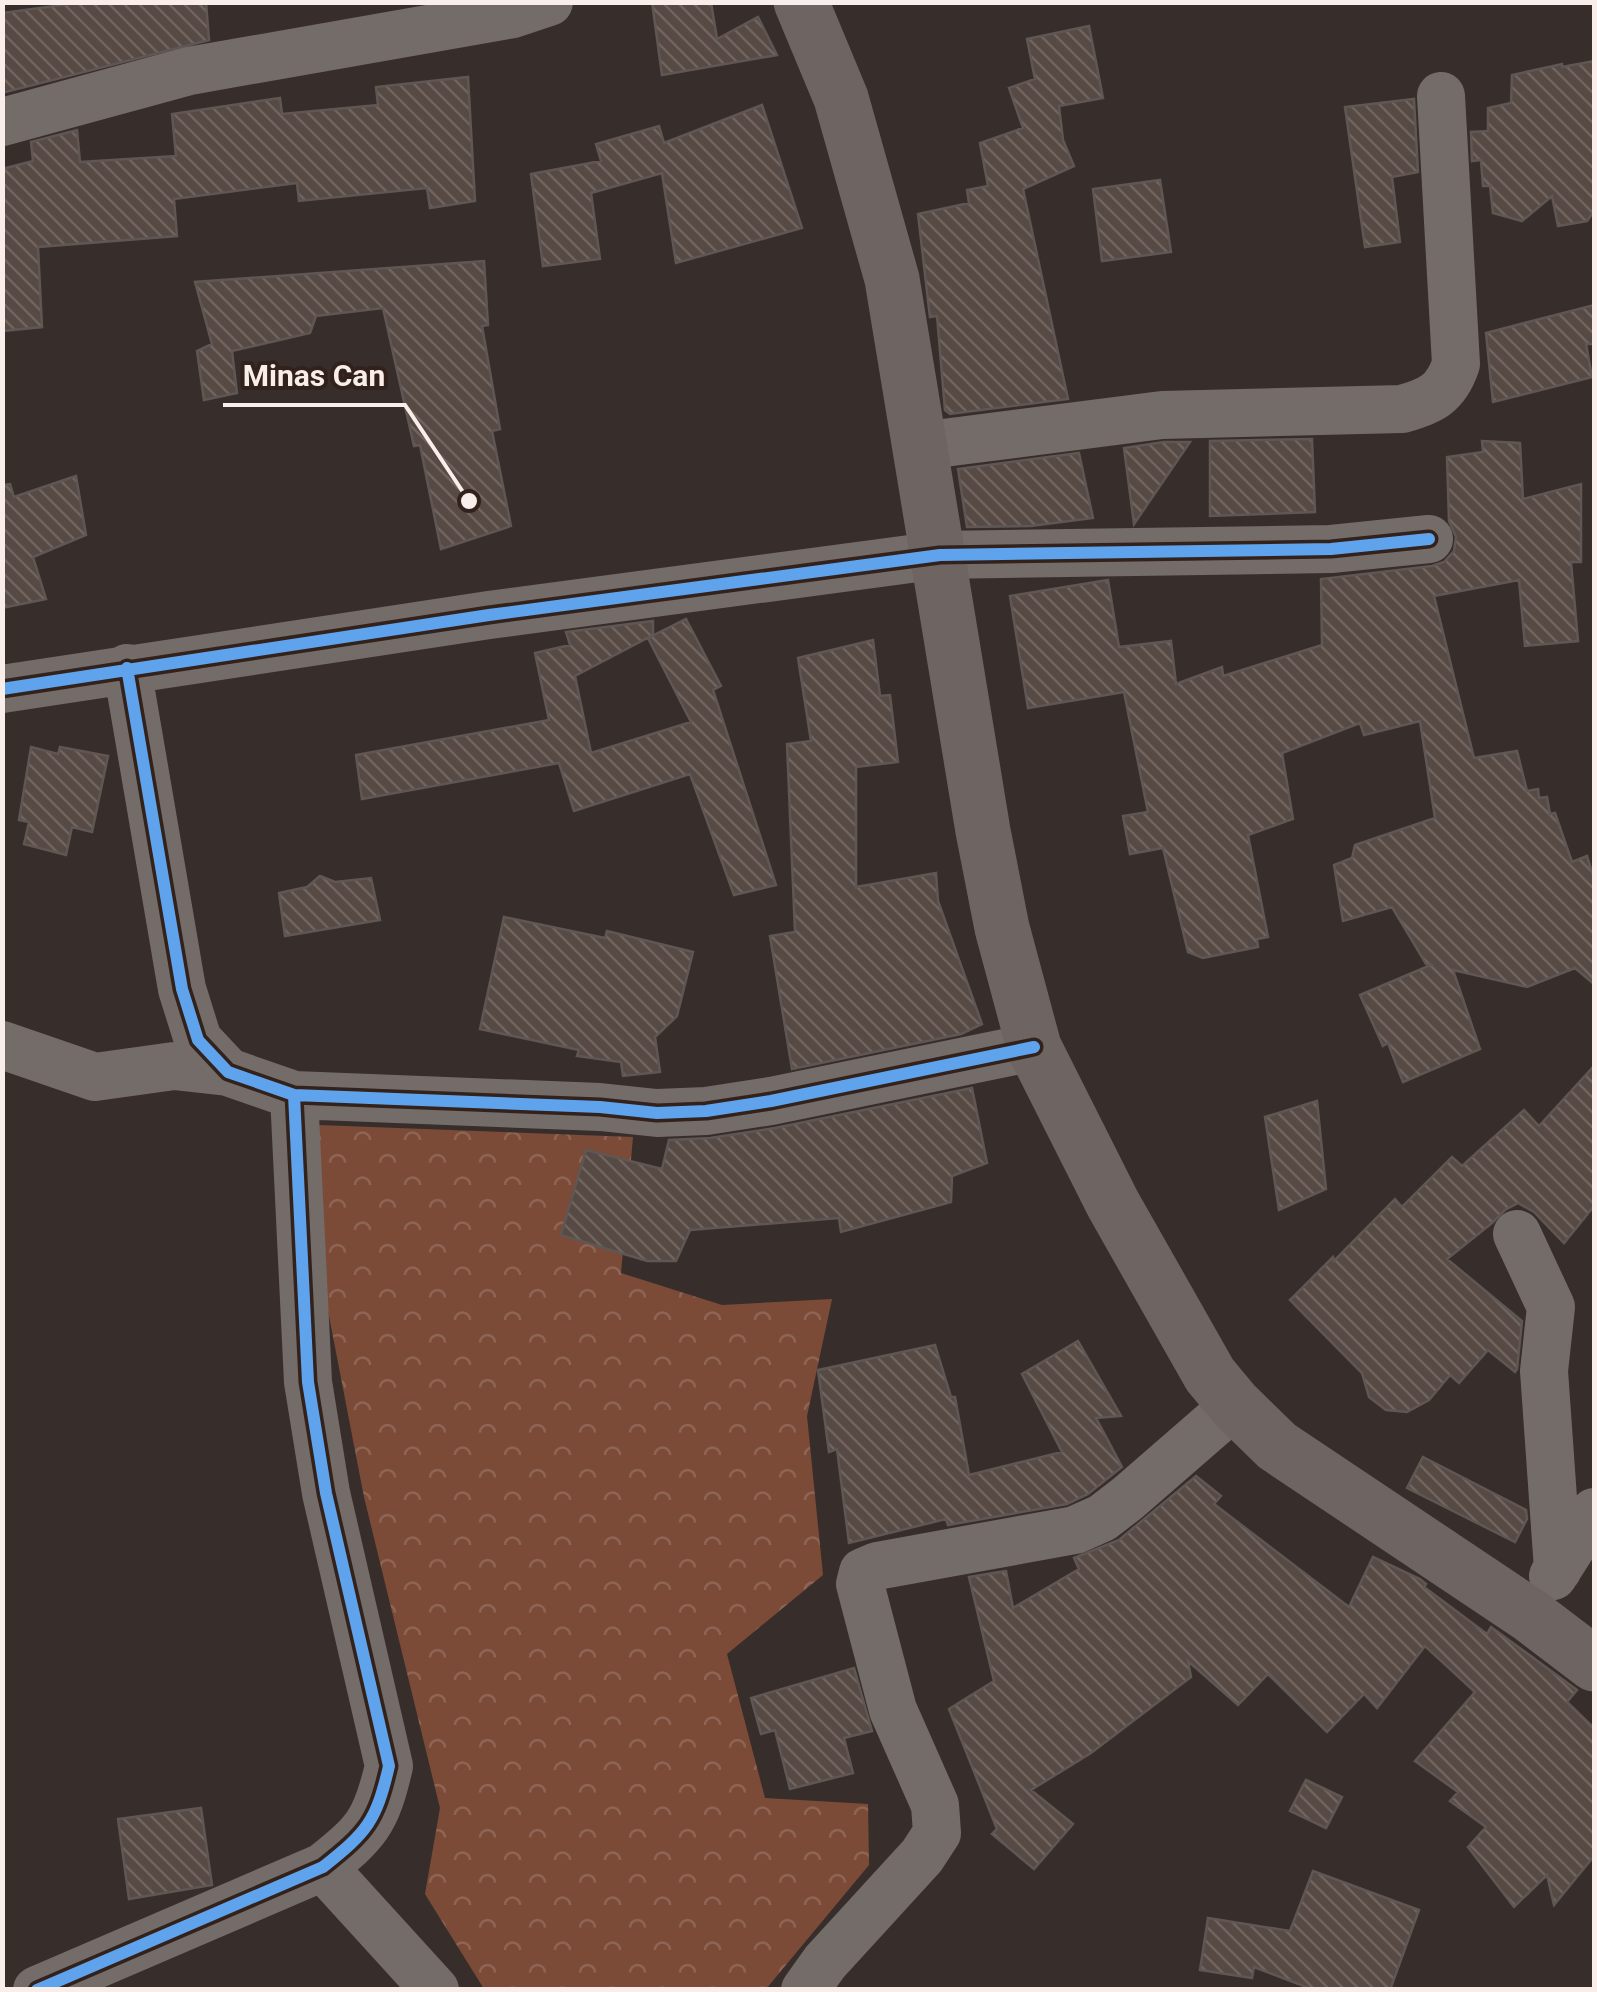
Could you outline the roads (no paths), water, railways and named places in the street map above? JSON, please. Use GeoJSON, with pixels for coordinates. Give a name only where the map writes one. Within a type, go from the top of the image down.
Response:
{"type":"FeatureCollection","features":[{"type":"Feature","properties":{"kind":"main road"},"geometry":{"type":"LineString","coordinates":[[801,2],[841,98],[892,279],[982,831],[1002,928],[1034,1048],[1113,1204],[1210,1375],[1234,1405],[1277,1446],[1531,1616],[1594,1664]]}},
{"type":"Feature","properties":{"kind":"street"},"geometry":{"type":"LineString","coordinates":[[2,122],[189,71],[513,14],[550,2]]}},
{"type":"Feature","properties":{"kind":"street"},"geometry":{"type":"LineString","coordinates":[[920,446],[1162,415],[1402,410],[1432,401],[1449,385],[1456,364],[1441,96]]}},
{"type":"Feature","properties":{"kind":"street"},"geometry":{"type":"LineString","coordinates":[[2,688],[508,612],[940,555],[1331,548],[1429,539]]}},
{"type":"Feature","properties":{"kind":"street"},"geometry":{"type":"LineString","coordinates":[[128,668],[182,989],[198,1040],[228,1072]]}},
{"type":"Feature","properties":{"kind":"street"},"geometry":{"type":"LineString","coordinates":[[2,1045],[95,1077],[174,1066],[228,1072],[294,1094],[656,1112],[706,1111],[771,1101],[1034,1048]]}},
{"type":"Feature","properties":{"kind":"street"},"geometry":{"type":"LineString","coordinates":[[37,1990],[323,1867],[356,1840],[379,1809],[389,1766],[326,1493],[308,1382],[294,1094]]}},
{"type":"Feature","properties":{"kind":"street"},"geometry":{"type":"LineString","coordinates":[[1517,1234],[1551,1306],[1544,1371],[1558,1568]]}},
{"type":"Feature","properties":{"kind":"street"},"geometry":{"type":"LineString","coordinates":[[805,1990],[825,1962],[922,1856],[937,1833],[935,1805],[893,1710],[860,1584],[864,1572],[877,1566],[1075,1530],[1102,1518],[1234,1405]]}},
{"type":"Feature","properties":{"kind":"street"},"geometry":{"type":"LineString","coordinates":[[1531,1616],[1594,1512]]}},
{"type":"Feature","properties":{"kind":"street"},"geometry":{"type":"LineString","coordinates":[[323,1867],[435,1990]]}},
{"type":"Feature","properties":{"kind":"place","name":"Minas Can"},"geometry":{"type":"Point","coordinates":[469,501]}}]}
